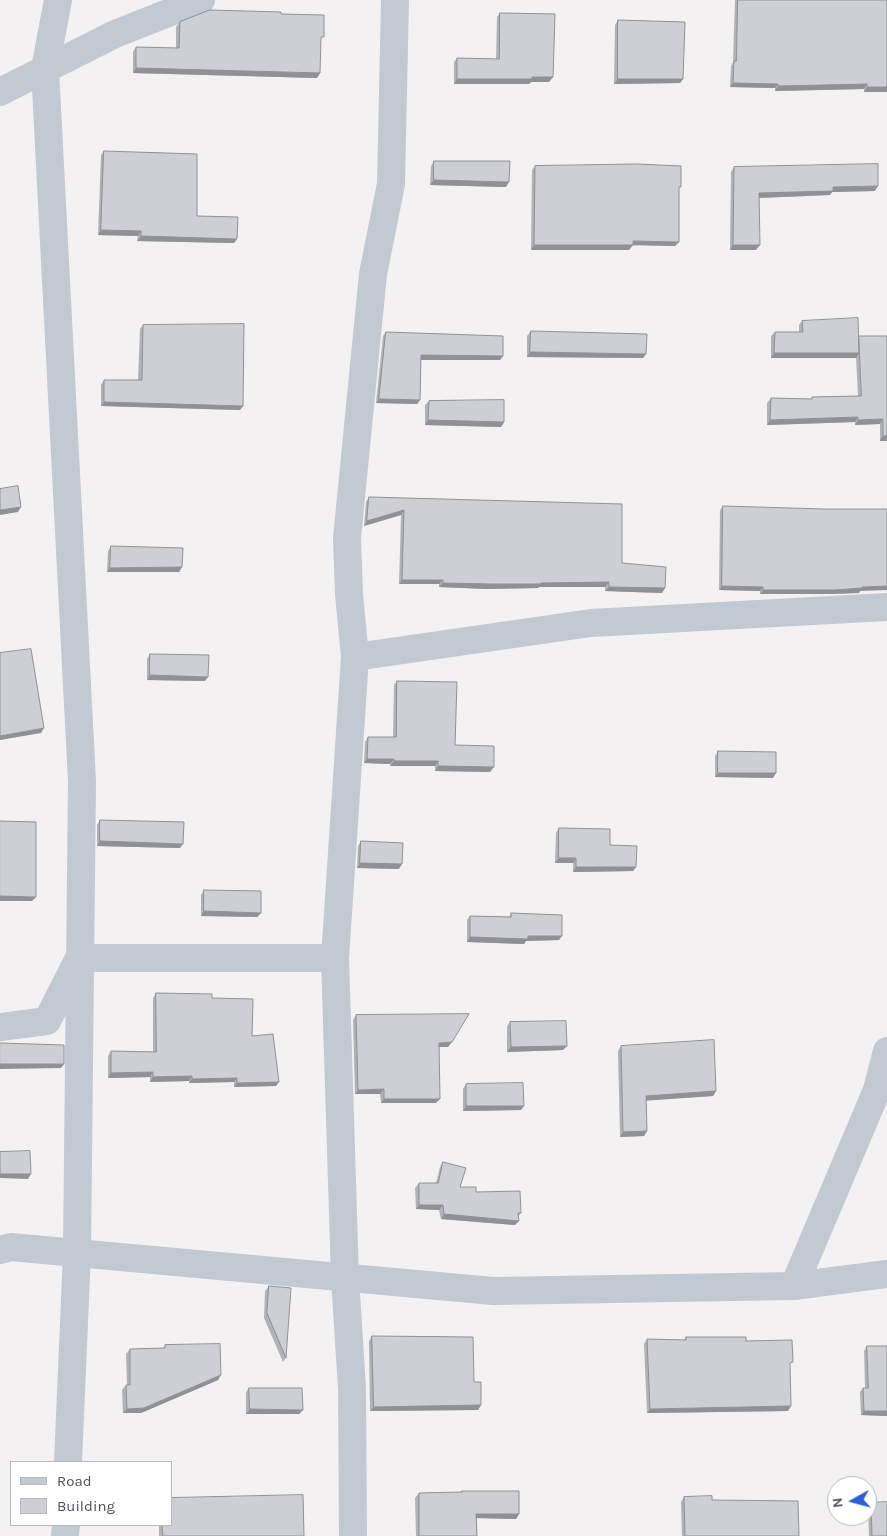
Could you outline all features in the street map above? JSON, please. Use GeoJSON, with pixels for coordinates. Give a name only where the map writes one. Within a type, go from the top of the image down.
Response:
{"type":"FeatureCollection","features":[{"type":"Feature","properties":{"kind":"street"},"geometry":{"type":"LineString","coordinates":[[58,0],[45,69],[82,781],[76,1253],[68,1461]]}},
{"type":"Feature","properties":{"kind":"street"},"geometry":{"type":"LineString","coordinates":[[0,92],[115,34],[201,0]]}},
{"type":"Feature","properties":{"kind":"street"},"geometry":{"type":"LineString","coordinates":[[353,1536],[352,1388],[345,1278],[335,958],[355,657],[348,594],[347,538],[373,274],[391,184],[395,0]]}},
{"type":"Feature","properties":{"kind":"street"},"geometry":{"type":"LineString","coordinates":[[355,657],[591,623],[887,607]]}},
{"type":"Feature","properties":{"kind":"street"},"geometry":{"type":"LineString","coordinates":[[79,958],[335,958]]}},
{"type":"Feature","properties":{"kind":"street"},"geometry":{"type":"LineString","coordinates":[[0,1027],[47,1021],[79,958]]}},
{"type":"Feature","properties":{"kind":"street"},"geometry":{"type":"LineString","coordinates":[[794,1286],[877,1090],[887,1051]]}},
{"type":"Feature","properties":{"kind":"street"},"geometry":{"type":"LineString","coordinates":[[4,1246],[493,1291],[794,1286],[887,1274]]}},
{"type":"Feature","properties":{"kind":"building"},"geometry":{"type":"Polygon","coordinates":[[[738,0],[887,0],[887,87],[867,87],[867,84],[778,86],[778,84],[733,83],[734,61],[736,61],[738,0]]]}},
{"type":"Feature","properties":{"kind":"building"},"geometry":{"type":"Polygon","coordinates":[[[210,10],[324,15],[324,37],[321,37],[320,73],[136,68],[136,47],[179,48],[180,22],[210,10]]]}},
{"type":"Feature","properties":{"kind":"building"},"geometry":{"type":"Polygon","coordinates":[[[500,13],[555,14],[553,77],[532,77],[532,79],[457,79],[457,58],[499,59],[500,13]]]}},
{"type":"Feature","properties":{"kind":"building"},"geometry":{"type":"Polygon","coordinates":[[[618,20],[685,22],[683,79],[618,79],[618,20]]]}},
{"type":"Feature","properties":{"kind":"building"},"geometry":{"type":"Polygon","coordinates":[[[104,151],[197,154],[197,216],[238,217],[237,239],[141,236],[141,231],[101,230],[104,151]]]}},
{"type":"Feature","properties":{"kind":"building"},"geometry":{"type":"Polygon","coordinates":[[[434,161],[510,161],[509,182],[434,180],[434,161]]]}},
{"type":"Feature","properties":{"kind":"building"},"geometry":{"type":"Polygon","coordinates":[[[637,164],[681,166],[679,242],[633,241],[633,245],[534,245],[535,166],[637,164]]]}},
{"type":"Feature","properties":{"kind":"building"},"geometry":{"type":"Polygon","coordinates":[[[878,164],[878,186],[833,187],[833,191],[759,193],[760,245],[733,245],[734,167],[878,164]]]}},
{"type":"Feature","properties":{"kind":"building"},"geometry":{"type":"Polygon","coordinates":[[[858,318],[859,353],[774,353],[775,332],[803,332],[802,321],[858,318]]]}},
{"type":"Feature","properties":{"kind":"building"},"geometry":{"type":"Polygon","coordinates":[[[244,324],[243,406],[104,402],[104,380],[142,380],[143,325],[244,324]]]}},
{"type":"Feature","properties":{"kind":"building"},"geometry":{"type":"Polygon","coordinates":[[[531,331],[647,334],[646,354],[530,352],[531,331]]]}},
{"type":"Feature","properties":{"kind":"building"},"geometry":{"type":"Polygon","coordinates":[[[386,332],[503,336],[503,356],[421,355],[420,400],[379,399],[386,332]]]}},
{"type":"Feature","properties":{"kind":"building"},"geometry":{"type":"Polygon","coordinates":[[[859,336],[887,336],[887,436],[883,436],[883,419],[858,420],[858,417],[770,420],[771,398],[812,399],[812,397],[861,396],[859,336]]]}},
{"type":"Feature","properties":{"kind":"building"},"geometry":{"type":"Polygon","coordinates":[[[504,400],[504,422],[428,420],[429,401],[504,400]]]}},
{"type":"Feature","properties":{"kind":"building"},"geometry":{"type":"Polygon","coordinates":[[[18,486],[21,507],[0,510],[0,489],[18,486]]]}},
{"type":"Feature","properties":{"kind":"building"},"geometry":{"type":"Polygon","coordinates":[[[369,497],[622,504],[622,563],[666,567],[665,588],[609,587],[609,582],[490,584],[443,583],[443,580],[402,580],[404,510],[367,521],[369,497]]]}},
{"type":"Feature","properties":{"kind":"building"},"geometry":{"type":"Polygon","coordinates":[[[723,506],[887,509],[887,586],[835,590],[763,590],[763,587],[722,586],[723,506]]]}},
{"type":"Feature","properties":{"kind":"building"},"geometry":{"type":"Polygon","coordinates":[[[111,546],[183,548],[182,567],[110,568],[111,546]]]}},
{"type":"Feature","properties":{"kind":"building"},"geometry":{"type":"Polygon","coordinates":[[[31,649],[44,728],[0,736],[0,653],[31,649]]]}},
{"type":"Feature","properties":{"kind":"building"},"geometry":{"type":"Polygon","coordinates":[[[150,654],[209,655],[208,677],[150,675],[150,654]]]}},
{"type":"Feature","properties":{"kind":"building"},"geometry":{"type":"Polygon","coordinates":[[[397,681],[457,682],[455,745],[494,746],[494,767],[438,766],[438,761],[367,759],[368,737],[396,737],[397,681]]]}},
{"type":"Feature","properties":{"kind":"building"},"geometry":{"type":"Polygon","coordinates":[[[718,751],[776,752],[776,773],[718,773],[718,751]]]}},
{"type":"Feature","properties":{"kind":"building"},"geometry":{"type":"Polygon","coordinates":[[[100,820],[184,822],[183,844],[100,841],[100,820]]]}},
{"type":"Feature","properties":{"kind":"building"},"geometry":{"type":"Polygon","coordinates":[[[0,821],[36,822],[36,897],[0,896],[0,821]]]}},
{"type":"Feature","properties":{"kind":"building"},"geometry":{"type":"Polygon","coordinates":[[[559,828],[610,829],[610,845],[637,846],[636,867],[576,867],[576,858],[559,858],[559,828]]]}},
{"type":"Feature","properties":{"kind":"building"},"geometry":{"type":"Polygon","coordinates":[[[361,841],[403,843],[402,864],[360,863],[361,841]]]}},
{"type":"Feature","properties":{"kind":"building"},"geometry":{"type":"Polygon","coordinates":[[[204,890],[261,891],[261,913],[204,911],[204,890]]]}},
{"type":"Feature","properties":{"kind":"building"},"geometry":{"type":"Polygon","coordinates":[[[511,913],[562,915],[562,936],[528,936],[528,939],[470,937],[470,916],[511,917],[511,913]]]}},
{"type":"Feature","properties":{"kind":"building"},"geometry":{"type":"Polygon","coordinates":[[[156,993],[212,994],[212,998],[253,999],[252,1036],[273,1034],[279,1082],[237,1083],[237,1078],[192,1079],[192,1076],[153,1077],[153,1072],[111,1073],[111,1051],[156,1052],[156,993]]]}},
{"type":"Feature","properties":{"kind":"building"},"geometry":{"type":"Polygon","coordinates":[[[469,1014],[452,1042],[439,1043],[440,1099],[384,1099],[384,1089],[358,1090],[356,1015],[469,1014]]]}},
{"type":"Feature","properties":{"kind":"building"},"geometry":{"type":"Polygon","coordinates":[[[566,1021],[567,1046],[511,1047],[510,1022],[566,1021]]]}},
{"type":"Feature","properties":{"kind":"building"},"geometry":{"type":"Polygon","coordinates":[[[714,1040],[716,1091],[646,1096],[647,1131],[623,1132],[621,1046],[714,1040]]]}},
{"type":"Feature","properties":{"kind":"building"},"geometry":{"type":"Polygon","coordinates":[[[0,1043],[64,1045],[64,1064],[0,1064],[0,1043]]]}},
{"type":"Feature","properties":{"kind":"building"},"geometry":{"type":"Polygon","coordinates":[[[523,1083],[524,1106],[466,1106],[466,1084],[523,1083]]]}},
{"type":"Feature","properties":{"kind":"building"},"geometry":{"type":"Polygon","coordinates":[[[30,1151],[31,1174],[0,1174],[0,1152],[30,1151]]]}},
{"type":"Feature","properties":{"kind":"building"},"geometry":{"type":"Polygon","coordinates":[[[443,1162],[466,1168],[460,1187],[476,1187],[476,1192],[520,1191],[521,1213],[518,1213],[519,1221],[444,1214],[443,1205],[419,1205],[419,1183],[438,1183],[443,1162]]]}},
{"type":"Feature","properties":{"kind":"building"},"geometry":{"type":"Polygon","coordinates":[[[269,1286],[291,1288],[286,1358],[267,1313],[269,1286]]]}},
{"type":"Feature","properties":{"kind":"building"},"geometry":{"type":"Polygon","coordinates":[[[372,1336],[473,1337],[474,1382],[481,1382],[481,1405],[374,1407],[372,1336]]]}},
{"type":"Feature","properties":{"kind":"building"},"geometry":{"type":"Polygon","coordinates":[[[686,1337],[746,1337],[746,1341],[792,1340],[793,1362],[790,1363],[791,1406],[650,1409],[647,1339],[686,1340],[686,1337]]]}},
{"type":"Feature","properties":{"kind":"building"},"geometry":{"type":"Polygon","coordinates":[[[220,1344],[221,1375],[144,1408],[127,1409],[126,1385],[130,1385],[130,1349],[165,1348],[165,1345],[220,1344]]]}},
{"type":"Feature","properties":{"kind":"building"},"geometry":{"type":"Polygon","coordinates":[[[867,1346],[887,1346],[887,1411],[864,1411],[863,1388],[868,1388],[867,1346]]]}},
{"type":"Feature","properties":{"kind":"building"},"geometry":{"type":"Polygon","coordinates":[[[249,1388],[302,1388],[303,1410],[250,1409],[249,1388]]]}},
{"type":"Feature","properties":{"kind":"building"},"geometry":{"type":"Polygon","coordinates":[[[519,1491],[519,1514],[476,1514],[477,1536],[419,1536],[419,1493],[519,1491]]]}},
{"type":"Feature","properties":{"kind":"building"},"geometry":{"type":"Polygon","coordinates":[[[303,1495],[304,1536],[163,1536],[162,1526],[172,1526],[172,1498],[303,1495]]]}},
{"type":"Feature","properties":{"kind":"building"},"geometry":{"type":"Polygon","coordinates":[[[712,1496],[712,1500],[798,1501],[799,1536],[685,1536],[684,1497],[712,1496]]]}},
{"type":"Feature","properties":{"kind":"building"},"geometry":{"type":"Polygon","coordinates":[[[887,1502],[887,1536],[872,1536],[872,1526],[877,1526],[877,1503],[887,1502]]]}}]}
